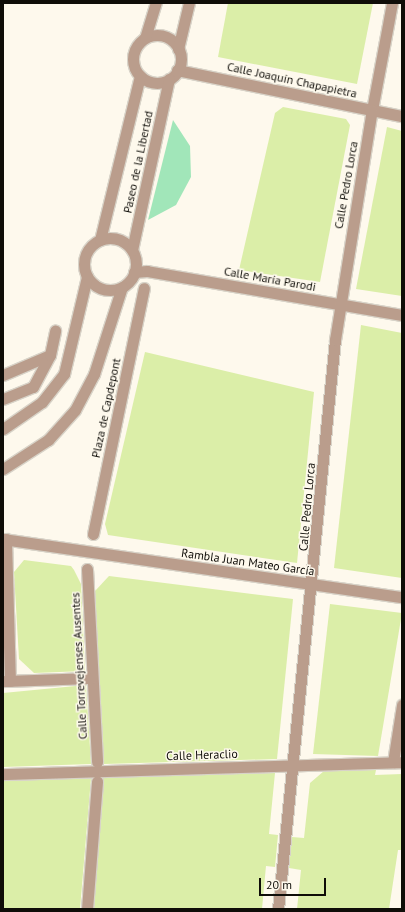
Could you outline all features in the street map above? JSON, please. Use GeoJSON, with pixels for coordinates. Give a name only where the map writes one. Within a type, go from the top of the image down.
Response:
{"type":"FeatureCollection","features":[{"type":"Feature","properties":{"kind":"street"},"geometry":{"type":"LineString","coordinates":[[156,3],[146,38],[133,56],[140,76],[154,82],[169,79],[177,70],[178,49],[189,3]]}},
{"type":"Feature","properties":{"kind":"street","name":"Calle Pedro Lorca"},"geometry":{"type":"LineString","coordinates":[[278,909],[313,584],[339,305],[372,110],[392,3]]}},
{"type":"Feature","properties":{"kind":"street"},"geometry":{"type":"LineString","coordinates":[[146,38],[161,35],[178,49]]}},
{"type":"Feature","properties":{"kind":"street","name":"Calle Joaquín Chapapietra"},"geometry":{"type":"LineString","coordinates":[[177,70],[402,116]]}},
{"type":"Feature","properties":{"kind":"street","name":"Paseo de la Libertad"},"geometry":{"type":"LineString","coordinates":[[3,429],[42,402],[64,374],[88,277],[87,252],[100,240],[140,76]]}},
{"type":"Feature","properties":{"kind":"street","name":"Paseo de la Libertad"},"geometry":{"type":"LineString","coordinates":[[134,272],[132,250],[169,79]]}},
{"type":"Feature","properties":{"kind":"street"},"geometry":{"type":"LineString","coordinates":[[100,240],[118,239],[132,250]]}},
{"type":"Feature","properties":{"kind":"street","name":"Calle María Parodi"},"geometry":{"type":"LineString","coordinates":[[134,272],[148,271],[402,315]]}},
{"type":"Feature","properties":{"kind":"street"},"geometry":{"type":"LineString","coordinates":[[3,469],[48,440],[75,410],[94,374],[122,287],[134,272]]}},
{"type":"Feature","properties":{"kind":"street"},"geometry":{"type":"LineString","coordinates":[[88,277],[99,288],[122,287]]}},
{"type":"Feature","properties":{"kind":"street","name":"Plaza de Capdepont"},"geometry":{"type":"LineString","coordinates":[[93,534],[144,288]]}},
{"type":"Feature","properties":{"kind":"street"},"geometry":{"type":"LineString","coordinates":[[3,399],[33,387],[50,355],[55,331]]}},
{"type":"Feature","properties":{"kind":"street"},"geometry":{"type":"LineString","coordinates":[[3,375],[50,355]]}},
{"type":"Feature","properties":{"kind":"street"},"geometry":{"type":"LineString","coordinates":[[4,539],[7,681],[92,678]]}},
{"type":"Feature","properties":{"kind":"street","name":"Rambla Juan Mateo García"},"geometry":{"type":"LineString","coordinates":[[4,539],[90,553],[402,596]]}},
{"type":"Feature","properties":{"kind":"street","name":"Calle Torrevejenses Ausentes"},"geometry":{"type":"LineString","coordinates":[[87,569],[97,762]]}},
{"type":"Feature","properties":{"kind":"street"},"geometry":{"type":"LineString","coordinates":[[397,762],[402,705]]}},
{"type":"Feature","properties":{"kind":"street","name":"Calle Heraclio"},"geometry":{"type":"LineString","coordinates":[[3,774],[397,762]]}},
{"type":"Feature","properties":{"kind":"street"},"geometry":{"type":"LineString","coordinates":[[87,909],[97,781]]}},
{"type":"Feature","properties":{"kind":"shaded area"},"geometry":{"type":"Polygon","coordinates":[[[173,120],[190,146],[191,177],[176,205],[148,220],[173,120]]]}},
{"type":"Feature","properties":{"kind":"building"},"geometry":{"type":"Polygon","coordinates":[[[228,3],[373,3],[357,84],[218,57],[228,3]]]}},
{"type":"Feature","properties":{"kind":"building"},"geometry":{"type":"Polygon","coordinates":[[[283,107],[346,119],[350,125],[320,282],[239,270],[275,113],[283,107]]]}},
{"type":"Feature","properties":{"kind":"building"},"geometry":{"type":"Polygon","coordinates":[[[387,127],[402,131],[402,296],[356,289],[387,127]]]}},
{"type":"Feature","properties":{"kind":"building"},"geometry":{"type":"Polygon","coordinates":[[[361,325],[402,333],[402,578],[334,568],[361,325]]]}},
{"type":"Feature","properties":{"kind":"building"},"geometry":{"type":"Polygon","coordinates":[[[145,352],[314,392],[297,563],[108,535],[105,524],[145,352]]]}},
{"type":"Feature","properties":{"kind":"building"},"geometry":{"type":"Polygon","coordinates":[[[24,560],[71,566],[74,570],[81,584],[85,671],[34,673],[19,659],[14,572],[24,560]]]}},
{"type":"Feature","properties":{"kind":"building"},"geometry":{"type":"Polygon","coordinates":[[[109,576],[293,599],[277,759],[104,764],[95,591],[109,576]]]}},
{"type":"Feature","properties":{"kind":"building"},"geometry":{"type":"Polygon","coordinates":[[[330,604],[402,613],[378,756],[313,754],[330,604]]]}},
{"type":"Feature","properties":{"kind":"building"},"geometry":{"type":"Polygon","coordinates":[[[86,685],[91,764],[3,767],[3,693],[86,685]]]}},
{"type":"Feature","properties":{"kind":"building"},"geometry":{"type":"Polygon","coordinates":[[[376,770],[375,775],[402,774],[402,850],[398,850],[389,909],[297,909],[301,870],[289,868],[292,837],[304,838],[310,783],[324,771],[376,770]]]}},
{"type":"Feature","properties":{"kind":"building"},"geometry":{"type":"Polygon","coordinates":[[[275,773],[269,834],[278,835],[275,867],[266,866],[262,909],[94,909],[103,778],[275,773]]]}},
{"type":"Feature","properties":{"kind":"building"},"geometry":{"type":"Polygon","coordinates":[[[91,778],[80,909],[3,909],[3,781],[91,778]]]}}]}
